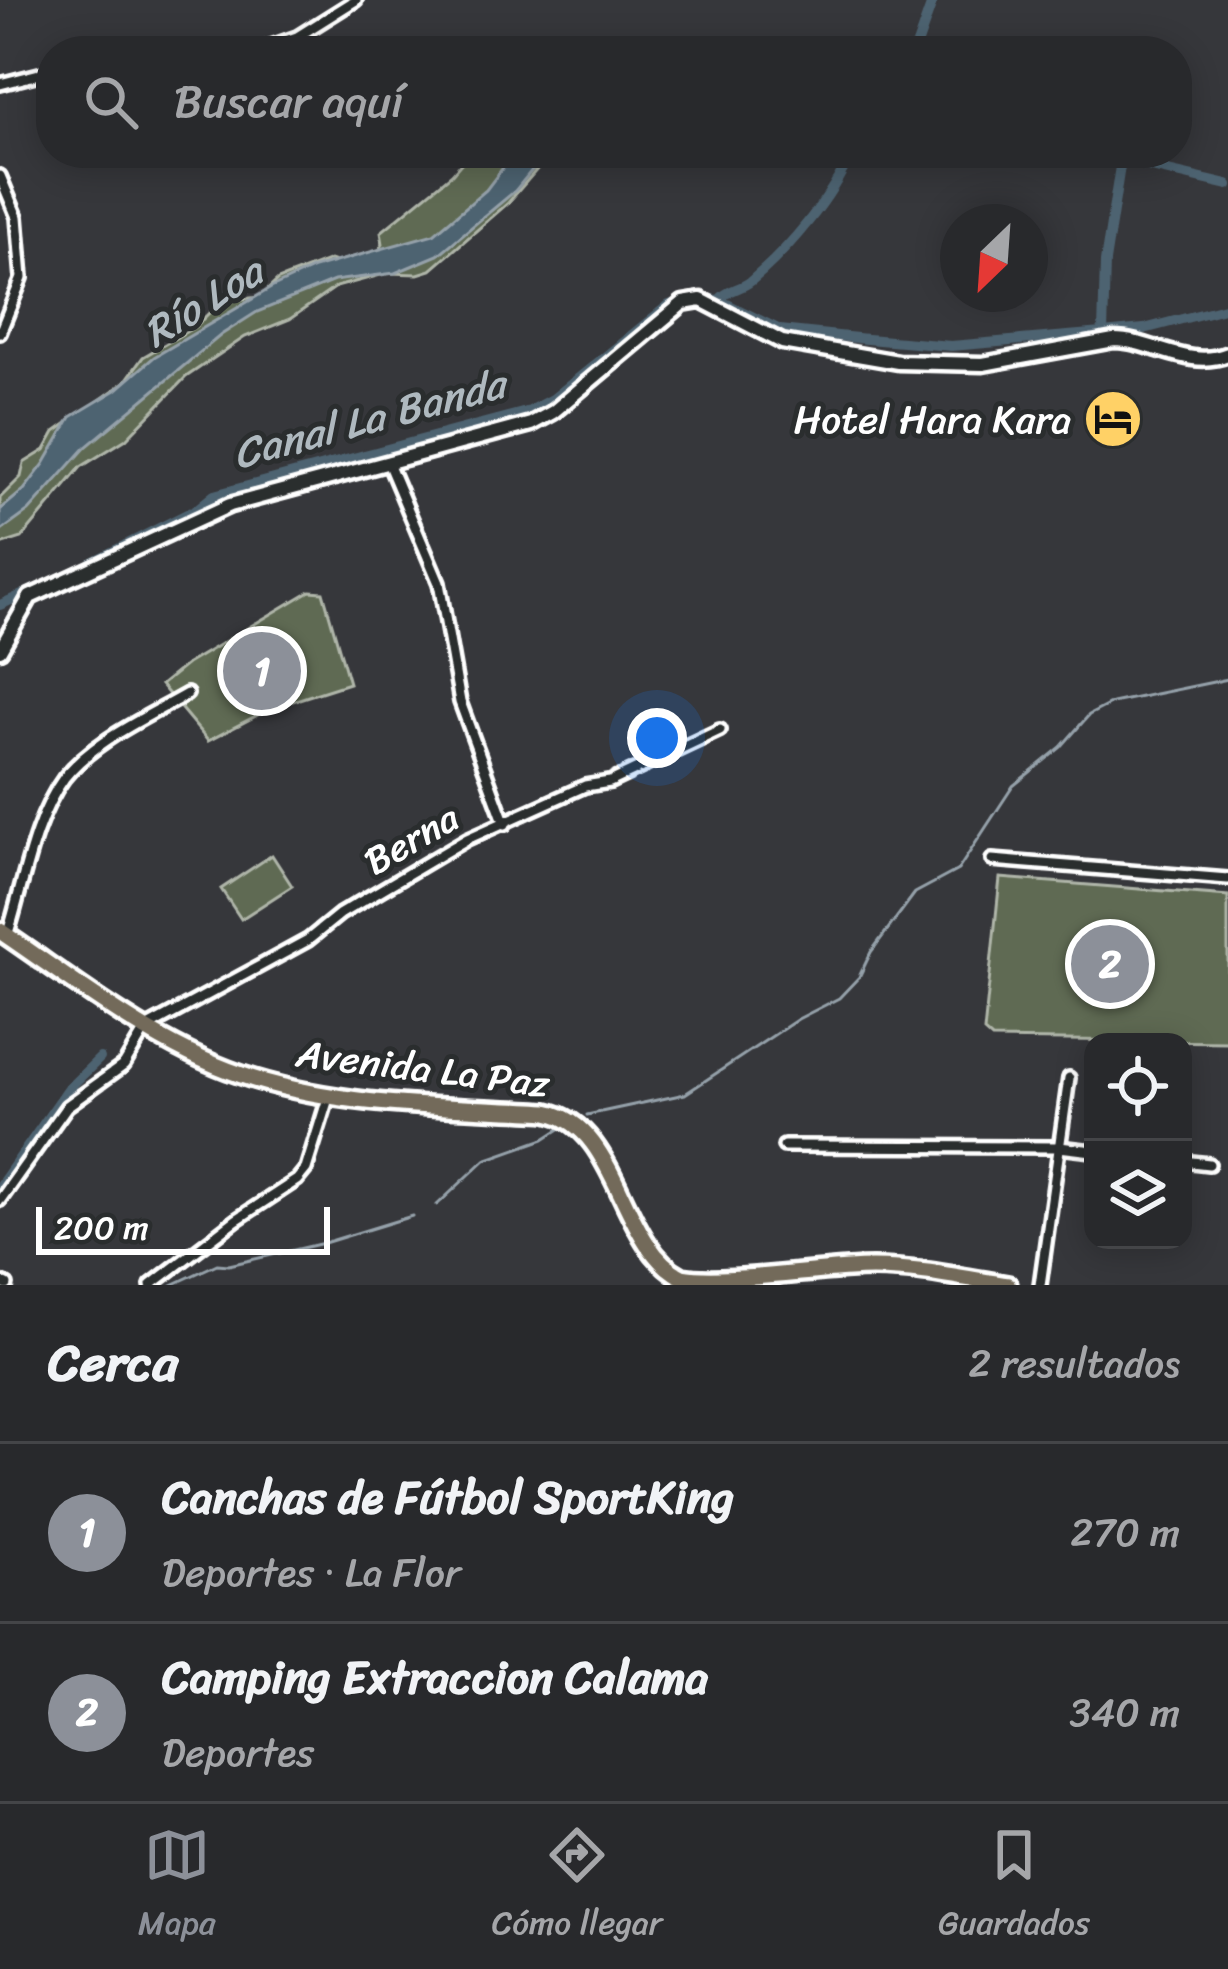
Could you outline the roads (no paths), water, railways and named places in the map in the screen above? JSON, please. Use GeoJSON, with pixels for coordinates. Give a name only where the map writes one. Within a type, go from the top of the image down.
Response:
{"type":"FeatureCollection","features":[{"type":"Feature","properties":{"kind":"main road","name":"Avenida La Paz"},"geometry":{"type":"LineString","coordinates":[[3,934],[146,1028],[254,1079],[329,1095],[442,1109],[521,1110],[564,1117],[588,1138],[657,1257],[691,1281],[718,1284],[872,1268],[1008,1285]]}},
{"type":"Feature","properties":{"kind":"street"},"geometry":{"type":"LineString","coordinates":[[299,36],[356,0]]}},
{"type":"Feature","properties":{"kind":"street"},"geometry":{"type":"LineString","coordinates":[[0,84],[36,74]]}},
{"type":"Feature","properties":{"kind":"street"},"geometry":{"type":"LineString","coordinates":[[0,176],[17,217],[22,278],[0,333]]}},
{"type":"Feature","properties":{"kind":"street"},"geometry":{"type":"LineString","coordinates":[[0,650],[30,597],[230,506],[542,418],[683,303],[701,300],[782,342],[898,362],[983,364],[1114,340],[1198,359],[1214,360],[1228,354]]}},
{"type":"Feature","properties":{"kind":"street"},"geometry":{"type":"LineString","coordinates":[[388,465],[439,583],[460,702],[505,824]]}},
{"type":"Feature","properties":{"kind":"street"},"geometry":{"type":"LineString","coordinates":[[3,934],[44,813],[65,777],[135,724],[187,694]]}},
{"type":"Feature","properties":{"kind":"street","name":"Berna"},"geometry":{"type":"LineString","coordinates":[[146,1028],[308,940],[340,914],[466,839],[585,787],[610,782],[720,730]]}},
{"type":"Feature","properties":{"kind":"street"},"geometry":{"type":"LineString","coordinates":[[992,860],[1228,879]]}},
{"type":"Feature","properties":{"kind":"street"},"geometry":{"type":"LineString","coordinates":[[0,1200],[67,1106],[124,1065],[146,1028]]}},
{"type":"Feature","properties":{"kind":"street"},"geometry":{"type":"LineString","coordinates":[[1040,1285],[1070,1078]]}},
{"type":"Feature","properties":{"kind":"street"},"geometry":{"type":"LineString","coordinates":[[151,1285],[297,1180],[306,1169],[329,1095]]}},
{"type":"Feature","properties":{"kind":"street"},"geometry":{"type":"LineString","coordinates":[[784,1146],[1084,1150]]}},
{"type":"Feature","properties":{"kind":"street"},"geometry":{"type":"LineString","coordinates":[[1192,1162],[1209,1164]]}},
{"type":"Feature","properties":{"kind":"water"},"geometry":{"type":"Polygon","coordinates":[[[503,168],[534,168],[515,191],[438,255],[395,273],[334,281],[257,312],[221,335],[86,447],[29,511],[0,532],[0,510],[44,464],[71,417],[116,390],[154,357],[314,268],[434,234],[486,190],[503,168]]]}},
{"type":"Feature","properties":{"kind":"waterway"},"geometry":{"type":"LineString","coordinates":[[920,36],[933,0]]}},
{"type":"Feature","properties":{"kind":"waterway"},"geometry":{"type":"LineString","coordinates":[[719,300],[751,281],[780,254],[821,205],[843,168]]}},
{"type":"Feature","properties":{"kind":"waterway","name":"Canal La Banda"},"geometry":{"type":"LineString","coordinates":[[90,563],[197,509],[214,495],[530,411],[553,399],[669,305],[694,298],[719,300],[780,330],[867,339],[951,346],[1103,333],[1105,262],[1120,168]]}},
{"type":"Feature","properties":{"kind":"waterway","name":"Canal La Banda"},"geometry":{"type":"LineString","coordinates":[[1155,168],[1228,185]]}},
{"type":"Feature","properties":{"kind":"waterway"},"geometry":{"type":"LineString","coordinates":[[1103,333],[1144,329],[1228,307]]}},
{"type":"Feature","properties":{"kind":"waterway","name":"Canal La Banda"},"geometry":{"type":"LineString","coordinates":[[0,605],[35,589]]}},
{"type":"Feature","properties":{"kind":"waterway"},"geometry":{"type":"LineString","coordinates":[[587,1115],[685,1094],[798,1019],[839,998],[859,977],[871,952],[915,893],[958,870],[1013,786],[1061,747],[1089,715],[1112,703],[1228,679]]}},
{"type":"Feature","properties":{"kind":"waterway"},"geometry":{"type":"LineString","coordinates":[[0,1186],[68,1089],[100,1058]]}},
{"type":"Feature","properties":{"kind":"waterway"},"geometry":{"type":"LineString","coordinates":[[437,1205],[485,1160],[544,1139],[564,1126]]}},
{"type":"Feature","properties":{"kind":"waterway"},"geometry":{"type":"LineString","coordinates":[[172,1285],[217,1264],[324,1243],[412,1216]]}},
{"type":"Feature","properties":{"kind":"place","name":"Hotel Hara Kara"},"geometry":{"type":"Point","coordinates":[1113,419]}},
{"type":"Feature","properties":{"kind":"place","name":"Canchas de Fútbol SportKing"},"geometry":{"type":"Point","coordinates":[262,671]}},
{"type":"Feature","properties":{"kind":"place","name":"Camping Extraccion Calama"},"geometry":{"type":"Point","coordinates":[1110,964]}},
{"type":"Feature","properties":{"kind":"water label","name":"Río Loa"},"geometry":{"type":"Point","coordinates":[203,302]}}]}
